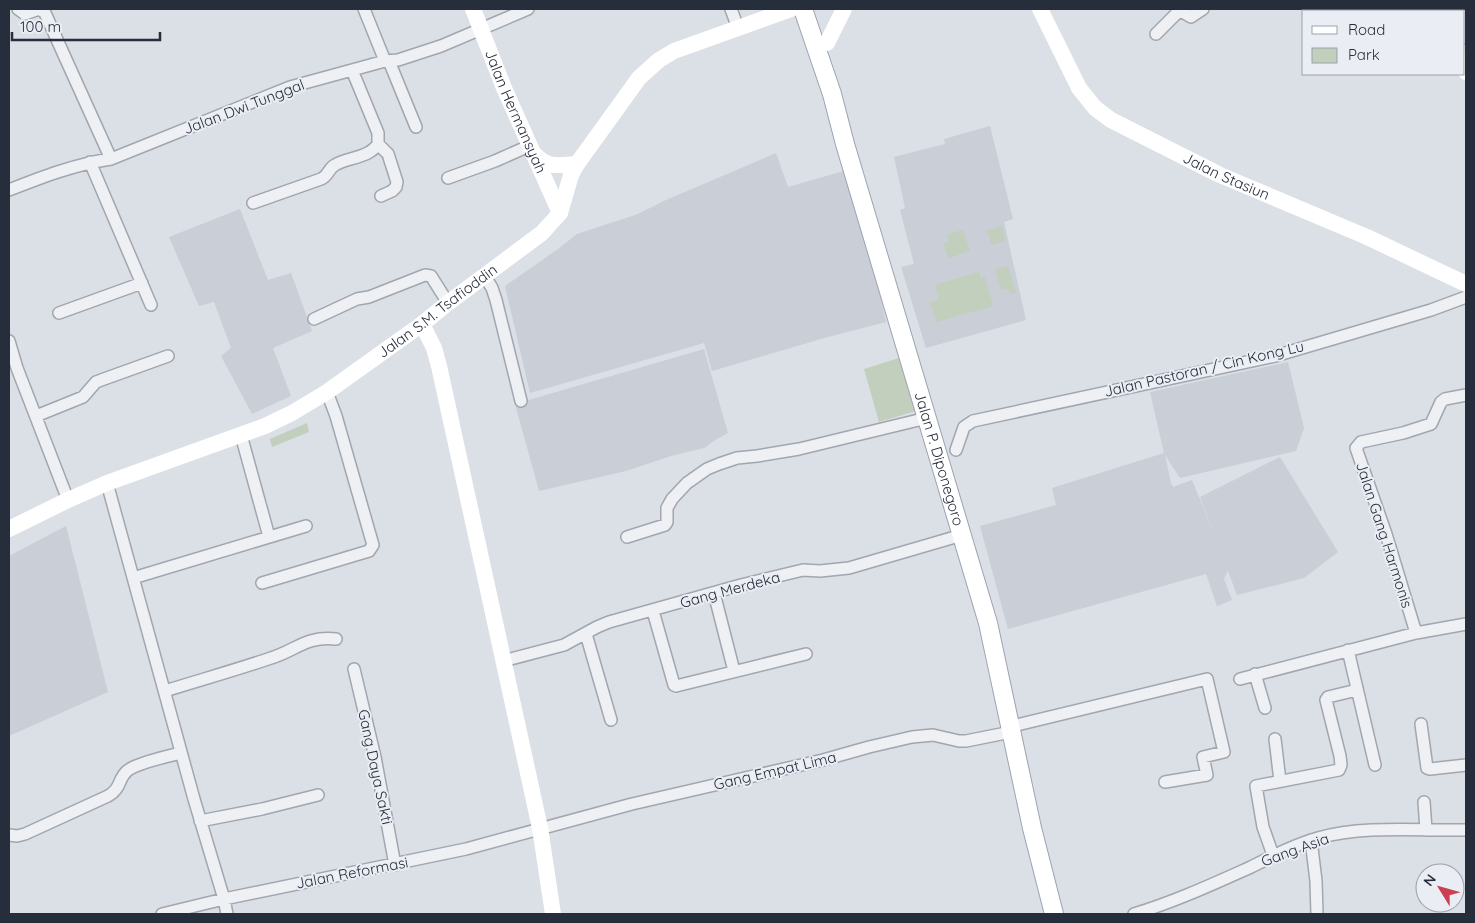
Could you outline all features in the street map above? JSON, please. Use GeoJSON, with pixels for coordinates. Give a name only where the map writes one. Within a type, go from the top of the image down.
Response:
{"type":"FeatureCollection","features":[{"type":"Feature","properties":{"kind":"main road","name":"Jalan P. Diponegoro"},"geometry":{"type":"LineString","coordinates":[[803,9],[832,94],[845,144],[927,418],[959,507],[962,535],[988,624],[1062,914]]}},
{"type":"Feature","properties":{"kind":"main road","name":"Jalan P. Diponegoro"},"geometry":{"type":"LineString","coordinates":[[814,9],[827,43],[844,111],[874,207],[959,507],[991,609],[1032,828],[1054,914]]}},
{"type":"Feature","properties":{"kind":"street"},"geometry":{"type":"LineString","coordinates":[[18,9],[25,14],[39,9],[45,13],[111,159]]}},
{"type":"Feature","properties":{"kind":"street"},"geometry":{"type":"LineString","coordinates":[[364,9],[416,127]]}},
{"type":"Feature","properties":{"kind":"street","name":"Jalan Hermansyah"},"geometry":{"type":"LineString","coordinates":[[473,9],[504,88],[560,213]]}},
{"type":"Feature","properties":{"kind":"street","name":"Jalan Dwi Tunggal"},"geometry":{"type":"LineString","coordinates":[[9,190],[90,162],[111,159],[290,87],[387,61],[398,60],[441,46],[528,9]]}},
{"type":"Feature","properties":{"kind":"street"},"geometry":{"type":"LineString","coordinates":[[731,9],[738,28]]}},
{"type":"Feature","properties":{"kind":"street","name":"Jalan S.M. Tsafioddin"},"geometry":{"type":"LineString","coordinates":[[9,529],[107,483],[241,435],[292,413],[327,392],[422,324],[542,233],[560,213],[571,176],[577,164],[639,78],[654,64],[674,51],[791,9]]}},
{"type":"Feature","properties":{"kind":"street"},"geometry":{"type":"LineString","coordinates":[[827,43],[844,9]]}},
{"type":"Feature","properties":{"kind":"street","name":"Jalan Stasiun"},"geometry":{"type":"LineString","coordinates":[[1040,9],[1079,88],[1095,108],[1111,120],[1220,175],[1367,237],[1466,284]]}},
{"type":"Feature","properties":{"kind":"street"},"geometry":{"type":"LineString","coordinates":[[1156,34],[1178,10],[1191,17],[1202,9]]}},
{"type":"Feature","properties":{"kind":"street"},"geometry":{"type":"LineString","coordinates":[[252,203],[321,179],[335,165],[375,149],[378,144],[378,133],[352,70]]}},
{"type":"Feature","properties":{"kind":"street"},"geometry":{"type":"LineString","coordinates":[[378,144],[388,154],[397,182],[396,188],[380,196]]}},
{"type":"Feature","properties":{"kind":"street"},"geometry":{"type":"LineString","coordinates":[[448,178],[530,148],[542,162],[550,165],[577,164]]}},
{"type":"Feature","properties":{"kind":"street"},"geometry":{"type":"LineString","coordinates":[[90,162],[152,305]]}},
{"type":"Feature","properties":{"kind":"street"},"geometry":{"type":"LineString","coordinates":[[314,319],[357,299],[369,297],[425,275],[431,276],[448,303]]}},
{"type":"Feature","properties":{"kind":"street"},"geometry":{"type":"LineString","coordinates":[[484,276],[492,288],[496,300],[521,401]]}},
{"type":"Feature","properties":{"kind":"street"},"geometry":{"type":"LineString","coordinates":[[59,313],[142,282]]}},
{"type":"Feature","properties":{"kind":"street","name":"Jalan Pastoran / Cin Kong Lu"},"geometry":{"type":"LineString","coordinates":[[956,450],[964,427],[973,421],[1275,356],[1431,310],[1466,297]]}},
{"type":"Feature","properties":{"kind":"street"},"geometry":{"type":"LineString","coordinates":[[422,324],[432,342],[437,357],[540,828],[553,914]]}},
{"type":"Feature","properties":{"kind":"street"},"geometry":{"type":"LineString","coordinates":[[9,341],[13,370],[36,416],[68,500]]}},
{"type":"Feature","properties":{"kind":"street"},"geometry":{"type":"LineString","coordinates":[[36,416],[82,396],[96,382],[168,356]]}},
{"type":"Feature","properties":{"kind":"street"},"geometry":{"type":"LineString","coordinates":[[262,583],[369,550],[373,545],[336,416],[327,392]]}},
{"type":"Feature","properties":{"kind":"street","name":"Jalan Gang Harmonis"},"geometry":{"type":"LineString","coordinates":[[1416,633],[1386,534],[1356,448],[1361,442],[1403,433],[1431,424],[1441,402],[1446,399],[1466,395]]}},
{"type":"Feature","properties":{"kind":"street"},"geometry":{"type":"LineString","coordinates":[[627,537],[665,525],[667,522],[667,508],[672,499],[687,483],[707,469],[719,464],[737,458],[799,448],[927,418]]}},
{"type":"Feature","properties":{"kind":"street"},"geometry":{"type":"LineString","coordinates":[[241,435],[268,533]]}},
{"type":"Feature","properties":{"kind":"street"},"geometry":{"type":"LineString","coordinates":[[107,483],[200,821],[224,899],[226,914]]}},
{"type":"Feature","properties":{"kind":"street"},"geometry":{"type":"LineString","coordinates":[[133,578],[306,526]]}},
{"type":"Feature","properties":{"kind":"street","name":"Gang Merdeka"},"geometry":{"type":"LineString","coordinates":[[502,661],[564,645],[608,622],[741,585],[803,570],[820,571],[849,568],[962,535]]}},
{"type":"Feature","properties":{"kind":"street"},"geometry":{"type":"LineString","coordinates":[[714,593],[734,671]]}},
{"type":"Feature","properties":{"kind":"street"},"geometry":{"type":"LineString","coordinates":[[653,611],[674,685],[676,686],[806,654]]}},
{"type":"Feature","properties":{"kind":"street"},"geometry":{"type":"LineString","coordinates":[[1240,679],[1416,633],[1466,624]]}},
{"type":"Feature","properties":{"kind":"street"},"geometry":{"type":"LineString","coordinates":[[586,634],[611,720]]}},
{"type":"Feature","properties":{"kind":"street"},"geometry":{"type":"LineString","coordinates":[[165,690],[270,659],[294,646],[315,639],[336,639]]}},
{"type":"Feature","properties":{"kind":"street"},"geometry":{"type":"LineString","coordinates":[[1348,650],[1375,766]]}},
{"type":"Feature","properties":{"kind":"street","name":"Gang Daya Sakti"},"geometry":{"type":"LineString","coordinates":[[354,669],[375,757],[395,865]]}},
{"type":"Feature","properties":{"kind":"street"},"geometry":{"type":"LineString","coordinates":[[1255,674],[1265,708]]}},
{"type":"Feature","properties":{"kind":"street","name":"Gang Empat Lima"},"geometry":{"type":"LineString","coordinates":[[540,828],[912,737],[933,735],[966,741],[1207,678],[1224,752],[1203,757],[1207,775],[1165,782]]}},
{"type":"Feature","properties":{"kind":"street"},"geometry":{"type":"LineString","coordinates":[[1273,855],[1263,827],[1256,786],[1338,770],[1341,765],[1340,756],[1326,700],[1328,697],[1357,690]]}},
{"type":"Feature","properties":{"kind":"street"},"geometry":{"type":"LineString","coordinates":[[1421,724],[1427,768],[1466,765]]}},
{"type":"Feature","properties":{"kind":"street"},"geometry":{"type":"LineString","coordinates":[[1275,739],[1280,781]]}},
{"type":"Feature","properties":{"kind":"street"},"geometry":{"type":"LineString","coordinates":[[9,835],[25,834],[108,796],[118,788],[124,775],[131,768],[181,753]]}},
{"type":"Feature","properties":{"kind":"street"},"geometry":{"type":"LineString","coordinates":[[200,821],[262,809],[318,795]]}},
{"type":"Feature","properties":{"kind":"street"},"geometry":{"type":"LineString","coordinates":[[1424,802],[1426,830]]}},
{"type":"Feature","properties":{"kind":"street","name":"Jalan Reformasi"},"geometry":{"type":"LineString","coordinates":[[162,914],[224,899],[466,849],[540,828]]}},
{"type":"Feature","properties":{"kind":"street","name":"Gang Asia"},"geometry":{"type":"LineString","coordinates":[[1134,914],[1213,884],[1273,855],[1312,840],[1354,832],[1466,830]]}},
{"type":"Feature","properties":{"kind":"street"},"geometry":{"type":"LineString","coordinates":[[1312,840],[1317,914]]}},
{"type":"Feature","properties":{"kind":"shaded area"},"geometry":{"type":"Polygon","coordinates":[[[990,126],[1013,219],[1004,222],[1026,320],[926,348],[901,267],[914,264],[900,210],[905,208],[894,157],[945,144],[944,139],[990,126]]]}},
{"type":"Feature","properties":{"kind":"shaded area"},"geometry":{"type":"Polygon","coordinates":[[[776,153],[788,187],[847,170],[869,244],[886,322],[712,371],[704,343],[530,393],[505,286],[577,234],[638,214],[776,153]]]}},
{"type":"Feature","properties":{"kind":"shaded area"},"geometry":{"type":"Polygon","coordinates":[[[240,209],[268,280],[291,273],[312,331],[273,348],[291,396],[252,414],[221,356],[231,348],[214,302],[199,306],[169,237],[240,209]]]}},
{"type":"Feature","properties":{"kind":"shaded area"},"geometry":{"type":"Polygon","coordinates":[[[704,349],[728,433],[704,448],[671,456],[626,471],[539,491],[515,404],[704,349]]]}},
{"type":"Feature","properties":{"kind":"shaded area"},"geometry":{"type":"Polygon","coordinates":[[[1288,362],[1304,428],[1296,451],[1180,478],[1165,455],[1171,483],[1173,487],[1192,480],[1214,534],[1200,497],[1280,457],[1338,552],[1304,578],[1237,595],[1228,571],[1224,579],[1232,600],[1217,606],[1206,574],[1008,629],[980,526],[1056,505],[1052,488],[1164,453],[1150,392],[1288,362]]]}},
{"type":"Feature","properties":{"kind":"shaded area"},"geometry":{"type":"Polygon","coordinates":[[[66,526],[108,692],[9,736],[9,556],[66,526]]]}},
{"type":"Feature","properties":{"kind":"green space"},"geometry":{"type":"Polygon","coordinates":[[[1002,226],[1005,241],[991,245],[987,230],[1002,226]]]}},
{"type":"Feature","properties":{"kind":"green space"},"geometry":{"type":"Polygon","coordinates":[[[963,230],[970,251],[948,258],[944,244],[949,242],[947,234],[963,230]]]}},
{"type":"Feature","properties":{"kind":"green space"},"geometry":{"type":"Polygon","coordinates":[[[1008,266],[1016,293],[1010,294],[1008,288],[1001,290],[995,269],[1008,266]]]}},
{"type":"Feature","properties":{"kind":"green space"},"geometry":{"type":"Polygon","coordinates":[[[979,272],[980,278],[985,277],[993,306],[936,322],[930,302],[939,299],[935,285],[979,272]]]}},
{"type":"Feature","properties":{"kind":"green space"},"geometry":{"type":"Polygon","coordinates":[[[899,358],[916,411],[879,422],[864,369],[899,358]]]}},
{"type":"Feature","properties":{"kind":"green space"},"geometry":{"type":"Polygon","coordinates":[[[307,423],[309,432],[272,447],[270,439],[307,423]]]}}]}
